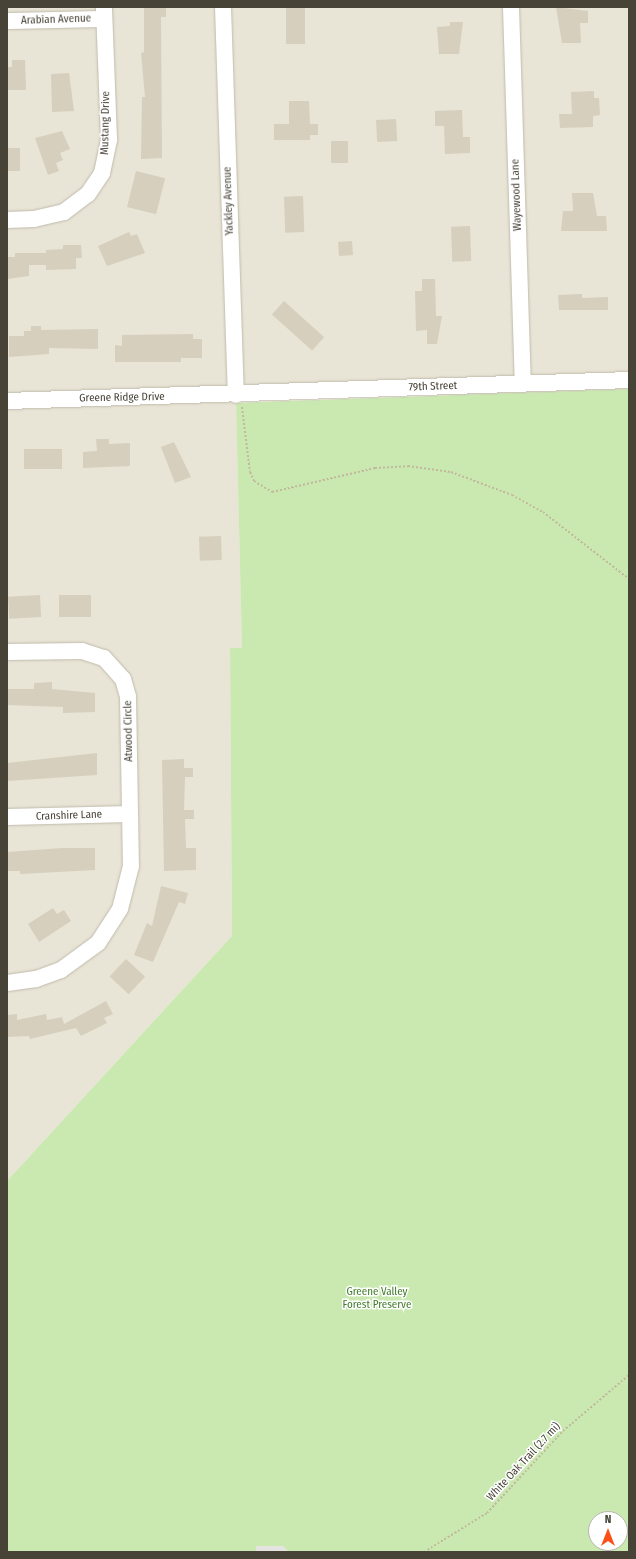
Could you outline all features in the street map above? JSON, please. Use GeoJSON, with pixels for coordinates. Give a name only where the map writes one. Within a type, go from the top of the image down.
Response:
{"type":"FeatureCollection","features":[{"type":"Feature","properties":{"kind":"street","name":"Yackley Avenue"},"geometry":{"type":"LineString","coordinates":[[223,7],[236,395]]}},
{"type":"Feature","properties":{"kind":"street","name":"Wayewood Lane"},"geometry":{"type":"LineString","coordinates":[[511,7],[523,384]]}},
{"type":"Feature","properties":{"kind":"street","name":"Arabian Avenue"},"geometry":{"type":"LineString","coordinates":[[7,21],[104,13]]}},
{"type":"Feature","properties":{"kind":"street","name":"Mustang Drive"},"geometry":{"type":"LineString","coordinates":[[7,220],[34,219],[64,212],[88,194],[102,173],[108,139],[104,13]]}},
{"type":"Feature","properties":{"kind":"street","name":"79th Street"},"geometry":{"type":"LineString","coordinates":[[236,395],[629,380]]}},
{"type":"Feature","properties":{"kind":"street","name":"Greene Ridge Drive"},"geometry":{"type":"LineString","coordinates":[[7,401],[236,395]]}},
{"type":"Feature","properties":{"kind":"street","name":"Atwood Circle"},"geometry":{"type":"LineString","coordinates":[[7,652],[82,651],[104,658],[119,672],[128,697],[130,814],[130,878],[120,909],[105,934],[84,955],[61,970],[36,979],[7,983]]}},
{"type":"Feature","properties":{"kind":"street","name":"Cranshire Lane"},"geometry":{"type":"LineString","coordinates":[[7,817],[130,814]]}},
{"type":"Feature","properties":{"kind":"path"},"geometry":{"type":"LineString","coordinates":[[236,395],[243,409],[250,472],[254,481],[272,492],[375,468],[408,466],[451,472],[512,494],[543,512],[629,578]]}},
{"type":"Feature","properties":{"kind":"path","name":"White Oak Trail (2.7 mi)"},"geometry":{"type":"LineString","coordinates":[[424,1552],[487,1513],[563,1431],[629,1375]]}},
{"type":"Feature","properties":{"kind":"shaded area"},"geometry":{"type":"Polygon","coordinates":[[[7,7],[218,7],[225,387],[236,403],[242,648],[230,648],[232,936],[7,1181],[7,7]]]}},
{"type":"Feature","properties":{"kind":"shaded area"},"geometry":{"type":"Polygon","coordinates":[[[223,7],[629,7],[629,395],[223,395],[223,7]]]}},
{"type":"Feature","properties":{"kind":"shaded area"},"geometry":{"type":"Polygon","coordinates":[[[256,1546],[283,1546],[289,1552],[256,1552],[256,1546]]]}},
{"type":"Feature","properties":{"kind":"green space","name":"Greene Valley Forest Preserve"},"geometry":{"type":"Polygon","coordinates":[[[629,389],[629,1552],[7,1552],[7,1181],[232,936],[230,648],[242,648],[236,403],[629,389]]]}},
{"type":"Feature","properties":{"kind":"building"},"geometry":{"type":"Polygon","coordinates":[[[144,7],[166,7],[166,17],[161,17],[162,158],[141,159],[142,97],[145,97],[141,53],[144,52],[144,7]]]}},
{"type":"Feature","properties":{"kind":"building"},"geometry":{"type":"Polygon","coordinates":[[[556,7],[588,11],[588,23],[580,23],[581,43],[562,43],[556,7]]]}},
{"type":"Feature","properties":{"kind":"building"},"geometry":{"type":"Polygon","coordinates":[[[286,8],[305,8],[305,44],[286,44],[286,8]]]}},
{"type":"Feature","properties":{"kind":"building"},"geometry":{"type":"Polygon","coordinates":[[[450,22],[463,22],[459,54],[439,54],[437,27],[450,26],[450,22]]]}},
{"type":"Feature","properties":{"kind":"building"},"geometry":{"type":"Polygon","coordinates":[[[12,60],[25,60],[26,90],[7,90],[7,67],[12,67],[12,60]]]}},
{"type":"Feature","properties":{"kind":"building"},"geometry":{"type":"Polygon","coordinates":[[[69,73],[74,111],[52,112],[51,74],[69,73]]]}},
{"type":"Feature","properties":{"kind":"building"},"geometry":{"type":"Polygon","coordinates":[[[594,91],[594,98],[599,98],[600,115],[593,116],[593,127],[560,128],[559,114],[572,114],[571,92],[594,91]]]}},
{"type":"Feature","properties":{"kind":"building"},"geometry":{"type":"Polygon","coordinates":[[[289,101],[309,101],[310,124],[318,124],[318,135],[310,135],[310,140],[274,140],[274,124],[289,124],[289,101]]]}},
{"type":"Feature","properties":{"kind":"building"},"geometry":{"type":"Polygon","coordinates":[[[462,110],[463,137],[470,137],[470,153],[445,154],[444,126],[435,126],[435,111],[462,110]]]}},
{"type":"Feature","properties":{"kind":"building"},"geometry":{"type":"Polygon","coordinates":[[[396,119],[397,141],[377,142],[376,120],[396,119]]]}},
{"type":"Feature","properties":{"kind":"building"},"geometry":{"type":"Polygon","coordinates":[[[62,131],[70,149],[60,153],[63,160],[56,163],[59,171],[48,175],[35,138],[62,131]]]}},
{"type":"Feature","properties":{"kind":"building"},"geometry":{"type":"Polygon","coordinates":[[[331,141],[348,141],[348,163],[331,163],[331,141]]]}},
{"type":"Feature","properties":{"kind":"building"},"geometry":{"type":"Polygon","coordinates":[[[7,148],[20,148],[20,171],[7,171],[7,148]]]}},
{"type":"Feature","properties":{"kind":"building"},"geometry":{"type":"Polygon","coordinates":[[[136,171],[165,178],[156,214],[127,207],[136,171]]]}},
{"type":"Feature","properties":{"kind":"building"},"geometry":{"type":"Polygon","coordinates":[[[572,193],[593,193],[597,216],[606,216],[607,231],[561,231],[563,211],[573,211],[572,193]]]}},
{"type":"Feature","properties":{"kind":"building"},"geometry":{"type":"Polygon","coordinates":[[[303,196],[304,232],[285,233],[284,197],[303,196]]]}},
{"type":"Feature","properties":{"kind":"building"},"geometry":{"type":"Polygon","coordinates":[[[470,226],[471,261],[452,262],[451,227],[470,226]]]}},
{"type":"Feature","properties":{"kind":"building"},"geometry":{"type":"Polygon","coordinates":[[[129,232],[131,236],[137,234],[145,253],[107,266],[98,246],[129,232]]]}},
{"type":"Feature","properties":{"kind":"building"},"geometry":{"type":"Polygon","coordinates":[[[352,241],[353,255],[339,256],[338,242],[352,241]]]}},
{"type":"Feature","properties":{"kind":"building"},"geometry":{"type":"Polygon","coordinates":[[[63,245],[81,245],[82,258],[76,258],[76,269],[46,270],[46,265],[29,265],[29,276],[7,279],[7,257],[15,257],[15,253],[46,253],[46,250],[63,249],[63,245]]]}},
{"type":"Feature","properties":{"kind":"building"},"geometry":{"type":"Polygon","coordinates":[[[422,279],[435,279],[436,316],[442,316],[437,344],[427,344],[427,330],[416,331],[415,291],[422,291],[422,279]]]}},
{"type":"Feature","properties":{"kind":"building"},"geometry":{"type":"Polygon","coordinates":[[[582,294],[582,298],[608,297],[608,310],[559,310],[558,295],[582,294]]]}},
{"type":"Feature","properties":{"kind":"building"},"geometry":{"type":"Polygon","coordinates":[[[284,301],[324,337],[312,351],[272,314],[284,301]]]}},
{"type":"Feature","properties":{"kind":"building"},"geometry":{"type":"Polygon","coordinates":[[[31,326],[41,326],[41,330],[98,329],[98,349],[49,348],[49,354],[9,357],[9,336],[24,336],[24,331],[31,331],[31,326]]]}},
{"type":"Feature","properties":{"kind":"building"},"geometry":{"type":"Polygon","coordinates":[[[193,334],[193,339],[202,339],[202,358],[181,358],[181,362],[115,362],[115,345],[122,346],[122,335],[193,334]]]}},
{"type":"Feature","properties":{"kind":"building"},"geometry":{"type":"Polygon","coordinates":[[[96,439],[109,439],[109,444],[130,443],[130,466],[83,468],[83,452],[97,451],[96,439]]]}},
{"type":"Feature","properties":{"kind":"building"},"geometry":{"type":"Polygon","coordinates":[[[174,442],[191,477],[175,483],[161,447],[174,442]]]}},
{"type":"Feature","properties":{"kind":"building"},"geometry":{"type":"Polygon","coordinates":[[[24,449],[62,449],[62,469],[24,469],[24,449]]]}},
{"type":"Feature","properties":{"kind":"building"},"geometry":{"type":"Polygon","coordinates":[[[221,536],[222,560],[200,561],[199,537],[221,536]]]}},
{"type":"Feature","properties":{"kind":"building"},"geometry":{"type":"Polygon","coordinates":[[[40,595],[41,617],[9,619],[8,597],[40,595]]]}},
{"type":"Feature","properties":{"kind":"building"},"geometry":{"type":"Polygon","coordinates":[[[59,595],[91,595],[91,617],[59,617],[59,595]]]}},
{"type":"Feature","properties":{"kind":"building"},"geometry":{"type":"Polygon","coordinates":[[[52,682],[52,689],[95,693],[95,712],[63,713],[63,707],[7,705],[7,689],[34,689],[34,683],[52,682]]]}},
{"type":"Feature","properties":{"kind":"building"},"geometry":{"type":"Polygon","coordinates":[[[97,753],[97,775],[7,781],[7,763],[97,753]]]}},
{"type":"Feature","properties":{"kind":"building"},"geometry":{"type":"Polygon","coordinates":[[[184,759],[184,768],[193,768],[193,777],[185,777],[184,810],[194,810],[194,819],[185,819],[186,848],[196,848],[196,870],[164,871],[162,760],[184,759]]]}},
{"type":"Feature","properties":{"kind":"building"},"geometry":{"type":"Polygon","coordinates":[[[62,848],[95,848],[95,870],[20,874],[20,871],[7,871],[7,852],[62,848]]]}},
{"type":"Feature","properties":{"kind":"building"},"geometry":{"type":"Polygon","coordinates":[[[161,886],[188,893],[185,904],[179,902],[153,962],[134,955],[147,923],[152,926],[161,886]]]}},
{"type":"Feature","properties":{"kind":"building"},"geometry":{"type":"Polygon","coordinates":[[[53,908],[57,914],[64,910],[71,921],[39,942],[28,924],[53,908]]]}},
{"type":"Feature","properties":{"kind":"building"},"geometry":{"type":"Polygon","coordinates":[[[126,959],[145,977],[129,994],[110,977],[126,959]]]}},
{"type":"Feature","properties":{"kind":"building"},"geometry":{"type":"Polygon","coordinates":[[[106,1001],[113,1014],[104,1018],[107,1023],[81,1036],[76,1028],[30,1039],[29,1036],[7,1037],[7,1015],[17,1014],[17,1020],[46,1014],[47,1020],[62,1017],[64,1024],[106,1001]]]}}]}
